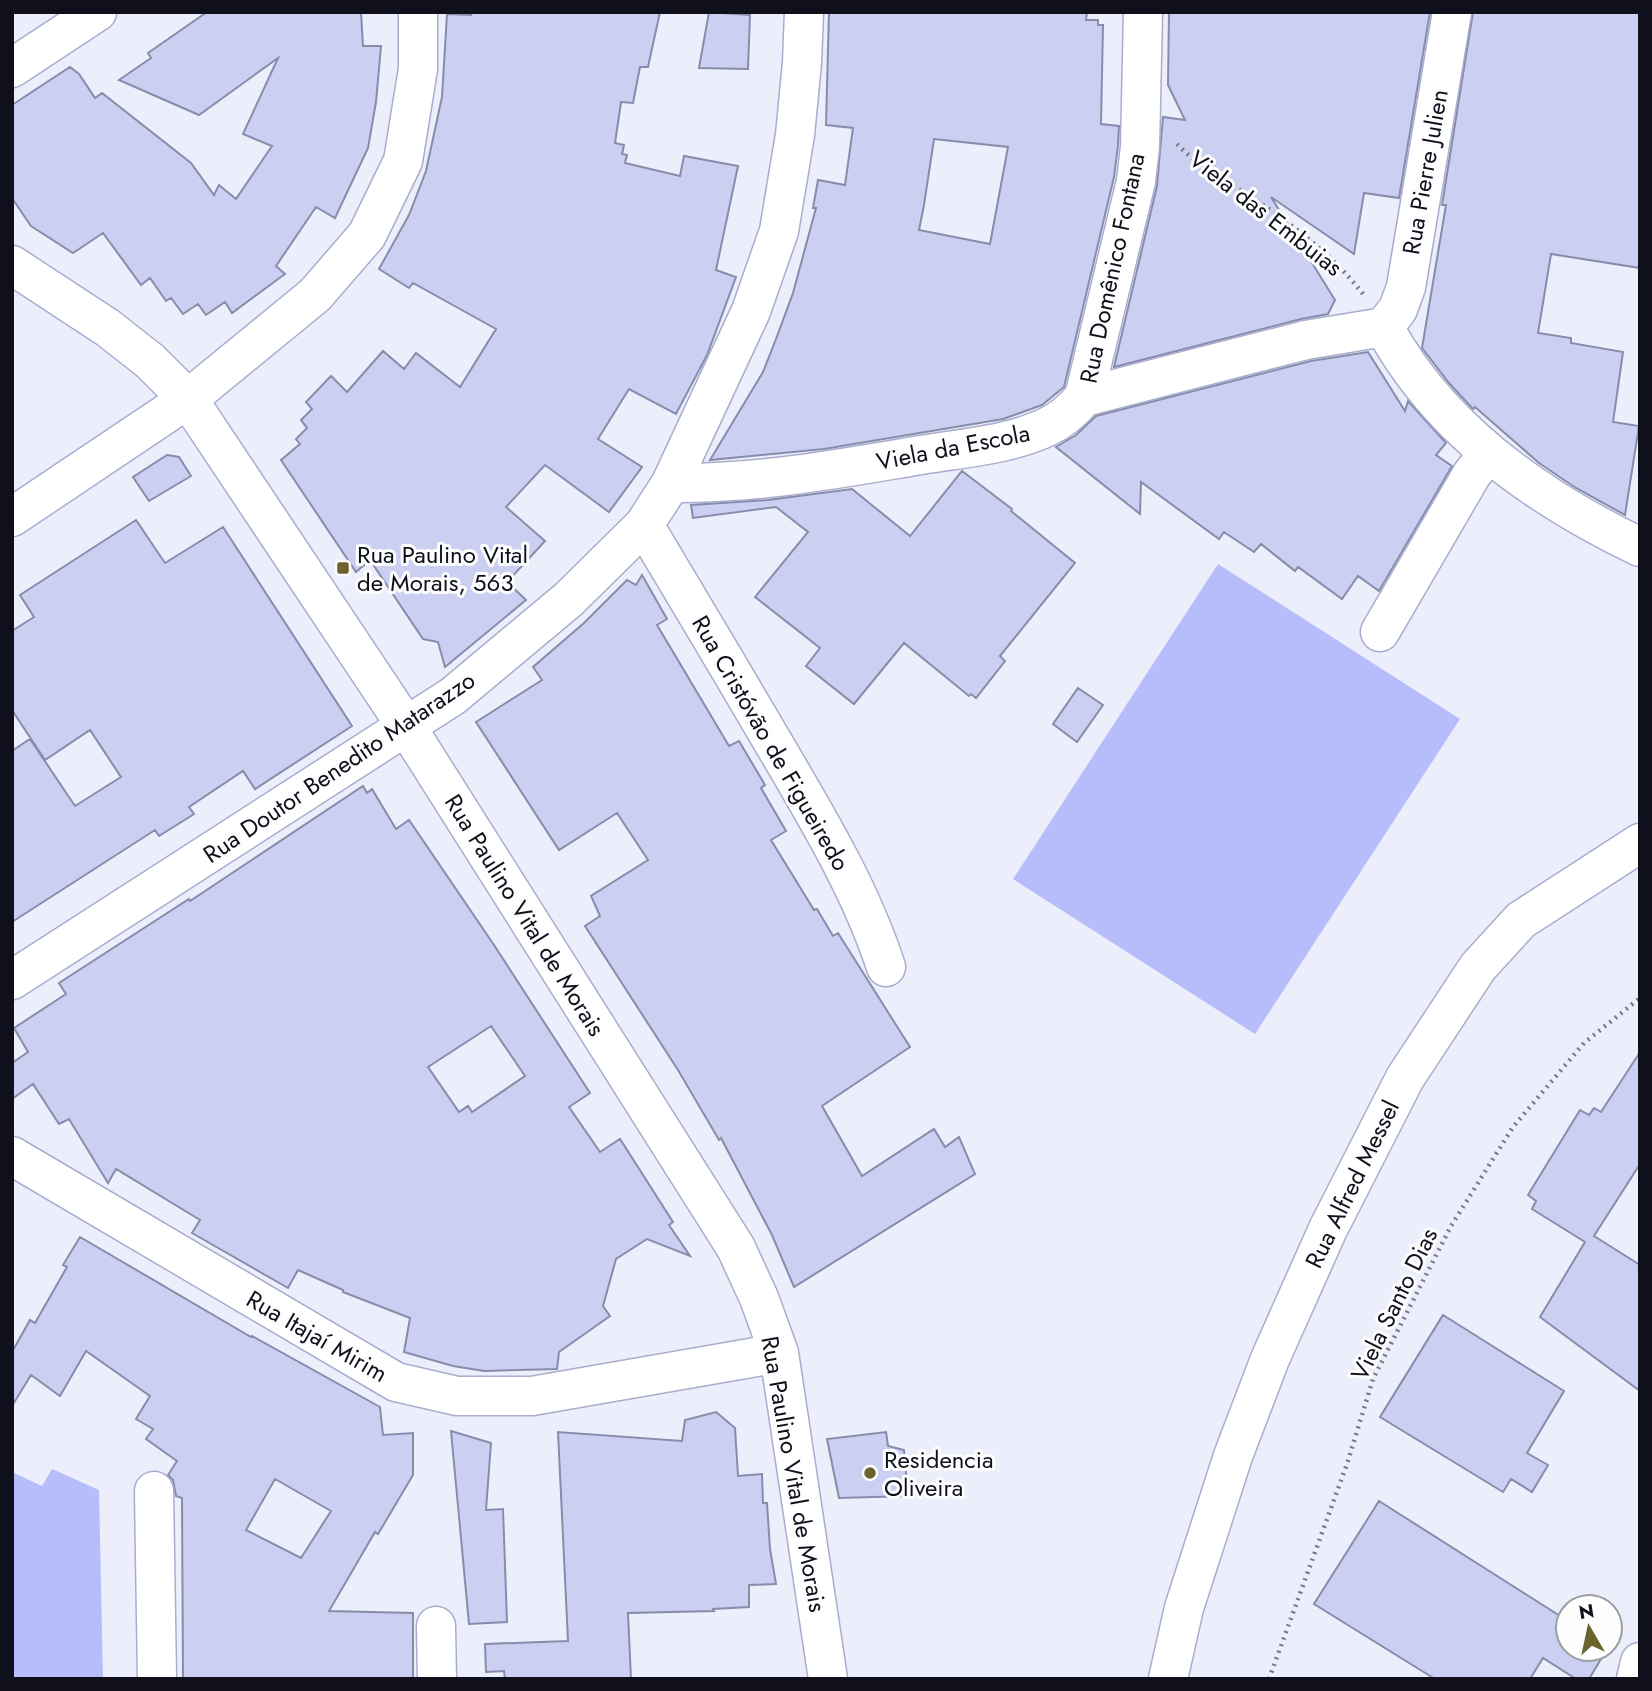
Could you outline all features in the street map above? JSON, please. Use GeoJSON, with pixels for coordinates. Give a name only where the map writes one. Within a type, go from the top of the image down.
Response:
{"type":"FeatureCollection","features":[{"type":"Feature","properties":{"kind":"street"},"geometry":{"type":"LineString","coordinates":[[12,68],[97,12]]}},
{"type":"Feature","properties":{"kind":"street"},"geometry":{"type":"LineString","coordinates":[[12,517],[188,399],[315,295],[367,235],[403,160],[418,69],[418,12]]}},
{"type":"Feature","properties":{"kind":"street","name":"Rua Doutor Benedito Matarazzo"},"geometry":{"type":"LineString","coordinates":[[12,980],[453,696],[569,599],[644,525],[671,483],[751,311],[779,231],[795,135],[804,12]]}},
{"type":"Feature","properties":{"kind":"street","name":"Rua Domênico Fontana"},"geometry":{"type":"LineString","coordinates":[[1084,397],[1136,181],[1140,147],[1143,12]]}},
{"type":"Feature","properties":{"kind":"street","name":"Rua Pierre Julien"},"geometry":{"type":"LineString","coordinates":[[1384,327],[1398,309],[1406,287],[1452,12]]}},
{"type":"Feature","properties":{"kind":"street","name":"Rua Paulino Vital de Morais"},"geometry":{"type":"LineString","coordinates":[[12,265],[108,328],[149,361],[188,399],[406,726],[736,1248],[759,1297],[779,1353],[828,1679]]}},
{"type":"Feature","properties":{"kind":"street"},"geometry":{"type":"LineString","coordinates":[[1384,327],[1401,357],[1426,390],[1488,454],[1559,505],[1640,547]]}},
{"type":"Feature","properties":{"kind":"street","name":"Viela da Escola"},"geometry":{"type":"LineString","coordinates":[[671,483],[720,484],[780,478],[986,444],[1048,427],[1063,418],[1084,397],[1306,340],[1384,327]]}},
{"type":"Feature","properties":{"kind":"street"},"geometry":{"type":"LineString","coordinates":[[1380,632],[1472,474],[1488,454]]}},
{"type":"Feature","properties":{"kind":"street","name":"Rua Cristóvão de Figueiredo"},"geometry":{"type":"LineString","coordinates":[[644,525],[832,848],[874,929],[886,967]]}},
{"type":"Feature","properties":{"kind":"street","name":"Rua Alfred Messel"},"geometry":{"type":"LineString","coordinates":[[1168,1679],[1184,1608],[1233,1456],[1270,1359],[1328,1229],[1405,1078],[1478,967],[1521,920],[1640,844]]}},
{"type":"Feature","properties":{"kind":"street","name":"Rua Itajaí Mirim"},"geometry":{"type":"LineString","coordinates":[[12,1156],[396,1382],[457,1396],[533,1396],[779,1353]]}},
{"type":"Feature","properties":{"kind":"street"},"geometry":{"type":"LineString","coordinates":[[154,1491],[157,1679]]}},
{"type":"Feature","properties":{"kind":"street"},"geometry":{"type":"LineString","coordinates":[[436,1626],[437,1679]]}},
{"type":"Feature","properties":{"kind":"street"},"geometry":{"type":"LineString","coordinates":[[1636,1679],[1640,1662]]}},
{"type":"Feature","properties":{"kind":"path","name":"Viela das Embuias"},"geometry":{"type":"LineString","coordinates":[[1175,141],[1208,170],[1251,197],[1340,267],[1362,292],[1384,327]]}},
{"type":"Feature","properties":{"kind":"path","name":"Viela Santo Dias"},"geometry":{"type":"LineString","coordinates":[[1269,1679],[1347,1464],[1373,1379],[1451,1227],[1513,1126],[1584,1043],[1640,998]]}},
{"type":"Feature","properties":{"kind":"shaded area"},"geometry":{"type":"Polygon","coordinates":[[[1218,564],[1460,719],[1255,1034],[1013,879],[1218,564]]]}},
{"type":"Feature","properties":{"kind":"shaded area"},"geometry":{"type":"Polygon","coordinates":[[[52,1469],[99,1490],[103,1679],[12,1679],[12,1472],[42,1486],[52,1469]]]}},
{"type":"Feature","properties":{"kind":"building"},"geometry":{"type":"Polygon","coordinates":[[[207,12],[361,12],[363,46],[381,46],[376,102],[368,148],[335,218],[316,207],[276,266],[285,274],[232,313],[225,302],[206,315],[198,304],[183,314],[171,298],[166,301],[150,278],[141,285],[103,233],[73,253],[31,226],[12,198],[12,105],[70,67],[79,74],[95,98],[102,93],[191,163],[214,195],[219,185],[236,199],[272,146],[243,134],[278,58],[199,115],[119,80],[151,58],[148,53],[207,12]]]}},
{"type":"Feature","properties":{"kind":"building"},"geometry":{"type":"Polygon","coordinates":[[[471,12],[660,12],[648,67],[640,67],[633,103],[621,102],[615,143],[624,145],[622,154],[627,155],[625,163],[680,176],[684,156],[738,166],[716,270],[736,277],[707,355],[676,414],[629,389],[598,439],[642,467],[609,512],[545,465],[506,507],[545,541],[507,582],[526,600],[445,667],[438,642],[423,639],[370,560],[356,572],[281,460],[300,444],[296,439],[307,428],[301,420],[312,409],[306,402],[331,376],[347,392],[383,351],[404,369],[416,353],[460,387],[496,329],[413,283],[409,288],[379,269],[409,215],[426,171],[442,97],[447,14],[471,15],[471,12]]]}},
{"type":"Feature","properties":{"kind":"building"},"geometry":{"type":"Polygon","coordinates":[[[709,12],[750,15],[748,69],[699,68],[709,12]]]}},
{"type":"Feature","properties":{"kind":"building"},"geometry":{"type":"Polygon","coordinates":[[[829,12],[1087,12],[1086,20],[1098,20],[1098,25],[1103,25],[1101,124],[1119,126],[1118,145],[1114,177],[1064,387],[1042,405],[1003,419],[824,449],[710,460],[763,372],[776,339],[793,293],[816,208],[813,208],[818,180],[845,185],[853,128],[826,125],[829,12]],[[934,139],[919,230],[990,244],[1008,147],[934,139]]]}},
{"type":"Feature","properties":{"kind":"building"},"geometry":{"type":"Polygon","coordinates":[[[1169,12],[1430,12],[1399,198],[1364,193],[1354,254],[1271,197],[1335,300],[1328,314],[1114,367],[1157,186],[1163,117],[1185,120],[1168,85],[1169,12]]]}},
{"type":"Feature","properties":{"kind":"building"},"geometry":{"type":"Polygon","coordinates":[[[1473,12],[1640,12],[1640,268],[1551,254],[1538,333],[1571,338],[1571,343],[1623,352],[1613,422],[1639,426],[1625,515],[1576,488],[1539,463],[1475,407],[1473,409],[1422,348],[1446,205],[1442,205],[1473,12]]]}},
{"type":"Feature","properties":{"kind":"building"},"geometry":{"type":"Polygon","coordinates":[[[1368,352],[1405,411],[1408,401],[1446,443],[1436,455],[1452,466],[1379,591],[1358,576],[1342,599],[1298,567],[1295,571],[1261,544],[1254,552],[1224,532],[1219,539],[1141,482],[1140,514],[1056,447],[1076,435],[1096,416],[1311,361],[1368,352]]]}},
{"type":"Feature","properties":{"kind":"building"},"geometry":{"type":"Polygon","coordinates":[[[167,455],[179,457],[191,476],[149,501],[133,477],[167,455]]]}},
{"type":"Feature","properties":{"kind":"building"},"geometry":{"type":"Polygon","coordinates":[[[962,471],[1075,563],[1000,656],[1005,661],[976,698],[971,694],[969,696],[904,643],[854,704],[806,666],[820,648],[755,597],[808,532],[776,507],[693,518],[691,505],[768,500],[852,489],[910,536],[962,471]]]}},
{"type":"Feature","properties":{"kind":"building"},"geometry":{"type":"Polygon","coordinates":[[[136,520],[165,563],[223,527],[352,726],[255,789],[243,771],[189,807],[194,814],[159,836],[155,830],[12,922],[12,751],[30,739],[75,806],[121,777],[90,730],[45,760],[12,710],[12,631],[34,617],[20,595],[136,520]]]}},
{"type":"Feature","properties":{"kind":"building"},"geometry":{"type":"Polygon","coordinates":[[[642,575],[667,619],[657,625],[729,746],[739,741],[765,785],[761,788],[786,831],[771,840],[814,910],[817,909],[833,936],[838,933],[910,1047],[822,1106],[862,1176],[934,1129],[945,1147],[959,1137],[975,1174],[794,1287],[772,1235],[721,1138],[719,1140],[678,1070],[585,926],[600,916],[591,896],[648,860],[617,813],[559,850],[476,722],[542,680],[533,667],[584,623],[627,580],[636,585],[642,575]]]}},
{"type":"Feature","properties":{"kind":"building"},"geometry":{"type":"Polygon","coordinates":[[[1078,688],[1103,705],[1077,742],[1053,724],[1078,688]]]}},
{"type":"Feature","properties":{"kind":"building"},"geometry":{"type":"Polygon","coordinates":[[[363,786],[367,793],[372,789],[396,829],[409,820],[590,1093],[569,1107],[600,1152],[620,1139],[673,1222],[669,1225],[690,1256],[647,1239],[616,1259],[603,1306],[610,1316],[559,1352],[557,1369],[484,1371],[453,1366],[404,1352],[410,1318],[343,1292],[298,1270],[288,1288],[192,1233],[200,1220],[116,1169],[108,1183],[69,1119],[59,1124],[33,1084],[12,1099],[12,1063],[28,1052],[14,1028],[66,994],[59,983],[189,899],[190,901],[363,786]],[[491,1026],[428,1067],[459,1112],[468,1106],[472,1112],[525,1076],[491,1026]]]}},
{"type":"Feature","properties":{"kind":"building"},"geometry":{"type":"Polygon","coordinates":[[[1640,1052],[1640,1164],[1594,1236],[1640,1265],[1640,1391],[1540,1317],[1585,1242],[1532,1209],[1536,1201],[1528,1195],[1580,1110],[1589,1115],[1594,1108],[1601,1112],[1640,1052]]]}},
{"type":"Feature","properties":{"kind":"building"},"geometry":{"type":"Polygon","coordinates":[[[80,1237],[251,1337],[380,1407],[383,1435],[413,1433],[413,1475],[378,1534],[375,1532],[329,1611],[413,1613],[413,1679],[183,1679],[182,1498],[176,1496],[173,1480],[168,1475],[177,1461],[146,1439],[153,1429],[136,1419],[150,1396],[86,1351],[60,1396],[31,1375],[12,1406],[12,1352],[30,1320],[35,1323],[67,1267],[63,1265],[80,1237]],[[275,1479],[246,1530],[301,1558],[331,1511],[275,1479]]]}},
{"type":"Feature","properties":{"kind":"building"},"geometry":{"type":"Polygon","coordinates":[[[1443,1315],[1564,1391],[1527,1453],[1548,1465],[1532,1492],[1511,1479],[1503,1492],[1380,1417],[1443,1315]]]}},
{"type":"Feature","properties":{"kind":"building"},"geometry":{"type":"Polygon","coordinates":[[[716,1412],[735,1428],[738,1476],[762,1474],[763,1503],[767,1503],[776,1584],[749,1585],[749,1607],[713,1609],[714,1611],[628,1613],[631,1679],[505,1679],[504,1671],[486,1672],[485,1644],[568,1641],[558,1432],[682,1441],[685,1420],[716,1412]]]}},
{"type":"Feature","properties":{"kind":"building"},"geometry":{"type":"Polygon","coordinates":[[[451,1431],[491,1443],[486,1510],[503,1509],[507,1622],[469,1624],[451,1431]]]}},
{"type":"Feature","properties":{"kind":"building","name":"Residencia Oliveira"},"geometry":{"type":"Polygon","coordinates":[[[886,1432],[888,1446],[904,1450],[908,1496],[839,1498],[827,1439],[886,1432]]]}},
{"type":"Feature","properties":{"kind":"building"},"geometry":{"type":"Polygon","coordinates":[[[1379,1501],[1554,1612],[1554,1663],[1599,1663],[1589,1679],[1576,1679],[1543,1658],[1530,1679],[1435,1679],[1314,1604],[1379,1501]]]}},
{"type":"Feature","properties":{"kind":"place","name":"Rua Paulino Vital de Morais, 563"},"geometry":{"type":"Point","coordinates":[343,568]}},
{"type":"Feature","properties":{"kind":"place","name":"Residencia Oliveira"},"geometry":{"type":"Point","coordinates":[870,1473]}}]}
